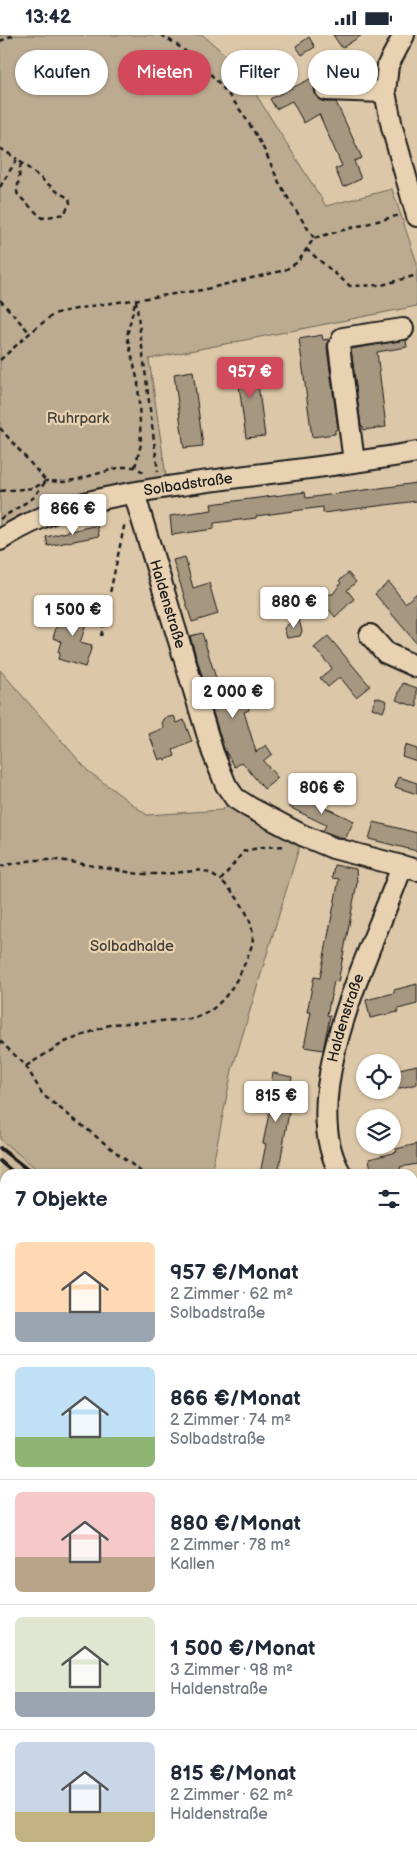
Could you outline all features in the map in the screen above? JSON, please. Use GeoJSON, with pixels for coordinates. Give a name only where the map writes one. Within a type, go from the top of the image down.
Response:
{"type":"FeatureCollection","features":[{"type":"Feature","properties":{"kind":"street"},"geometry":{"type":"LineString","coordinates":[[403,35],[388,65],[385,92],[388,113],[416,213]]}},
{"type":"Feature","properties":{"kind":"street"},"geometry":{"type":"LineString","coordinates":[[378,92],[385,92]]}},
{"type":"Feature","properties":{"kind":"street"},"geometry":{"type":"LineString","coordinates":[[354,462],[339,346],[344,338],[403,329]]}},
{"type":"Feature","properties":{"kind":"street","name":"Solbadstraße"},"geometry":{"type":"LineString","coordinates":[[0,540],[32,521],[61,509],[107,497],[134,493],[159,482],[354,462],[417,452]]}},
{"type":"Feature","properties":{"kind":"street","name":"Haldenstraße"},"geometry":{"type":"LineString","coordinates":[[134,493],[211,745],[226,785],[235,798],[302,835],[343,851],[410,868],[347,1009],[335,1052],[328,1091],[327,1125],[329,1146],[338,1169]]}},
{"type":"Feature","properties":{"kind":"street"},"geometry":{"type":"LineString","coordinates":[[370,635],[386,653],[417,667]]}},
{"type":"Feature","properties":{"kind":"path"},"geometry":{"type":"LineString","coordinates":[[0,41],[14,35]]}},
{"type":"Feature","properties":{"kind":"path"},"geometry":{"type":"LineString","coordinates":[[161,35],[182,49],[204,69],[239,110],[261,143],[283,189],[314,238]]}},
{"type":"Feature","properties":{"kind":"path"},"geometry":{"type":"LineString","coordinates":[[0,148],[18,159],[69,199],[70,203],[64,214],[42,217],[18,195],[21,162]]}},
{"type":"Feature","properties":{"kind":"path"},"geometry":{"type":"LineString","coordinates":[[0,187],[18,159]]}},
{"type":"Feature","properties":{"kind":"path"},"geometry":{"type":"LineString","coordinates":[[0,360],[30,333],[57,313],[202,290],[285,270],[298,262],[314,238],[416,213]]}},
{"type":"Feature","properties":{"kind":"path"},"geometry":{"type":"LineString","coordinates":[[306,249],[350,286],[382,285],[417,275]]}},
{"type":"Feature","properties":{"kind":"path"},"geometry":{"type":"LineString","coordinates":[[135,467],[141,443],[138,381],[127,336],[136,299]]}},
{"type":"Feature","properties":{"kind":"path"},"geometry":{"type":"LineString","coordinates":[[0,491],[34,488],[46,481],[64,481],[94,476],[121,467],[135,467],[159,482],[161,477],[158,474],[136,299]]}},
{"type":"Feature","properties":{"kind":"path"},"geometry":{"type":"LineString","coordinates":[[0,300],[30,333]]}},
{"type":"Feature","properties":{"kind":"path"},"geometry":{"type":"LineString","coordinates":[[0,428],[46,481]]}},
{"type":"Feature","properties":{"kind":"path"},"geometry":{"type":"LineString","coordinates":[[0,519],[33,499],[46,481]]}},
{"type":"Feature","properties":{"kind":"path"},"geometry":{"type":"LineString","coordinates":[[101,636],[124,522]]}},
{"type":"Feature","properties":{"kind":"path"},"geometry":{"type":"LineString","coordinates":[[221,880],[244,851],[262,847],[287,846],[297,842],[302,835]]}},
{"type":"Feature","properties":{"kind":"path"},"geometry":{"type":"LineString","coordinates":[[0,867],[34,860],[60,860],[138,874],[165,874],[204,870],[221,880],[245,910],[250,923],[253,941],[239,975],[217,1005],[204,1015],[192,1019],[118,1023],[102,1027],[65,1042],[26,1066]]}},
{"type":"Feature","properties":{"kind":"path"},"geometry":{"type":"LineString","coordinates":[[0,1041],[26,1066],[42,1095],[138,1169]]}},
{"type":"Feature","properties":{"kind":"shaded area"},"geometry":{"type":"Polygon","coordinates":[[[0,1139],[37,1169],[0,1169],[0,1139]]]}},
{"type":"Feature","properties":{"kind":"green space","name":"Ruhrpark"},"geometry":{"type":"Polygon","coordinates":[[[0,35],[203,35],[221,51],[221,95],[256,95],[326,206],[392,189],[417,263],[417,306],[149,359],[167,483],[0,540],[0,35]]]}},
{"type":"Feature","properties":{"kind":"green space","name":"Solbadhalde"},"geometry":{"type":"Polygon","coordinates":[[[0,670],[88,771],[147,815],[222,810],[236,798],[302,838],[232,1070],[212,1169],[37,1169],[0,1139],[0,670]]]}},
{"type":"Feature","properties":{"kind":"building"},"geometry":{"type":"Polygon","coordinates":[[[333,35],[362,35],[342,48],[333,35]]]}},
{"type":"Feature","properties":{"kind":"building"},"geometry":{"type":"Polygon","coordinates":[[[309,37],[315,47],[302,55],[296,46],[309,37]]]}},
{"type":"Feature","properties":{"kind":"building"},"geometry":{"type":"Polygon","coordinates":[[[308,80],[308,95],[316,95],[319,100],[325,102],[336,102],[362,158],[354,161],[361,179],[343,187],[335,169],[342,166],[319,114],[304,123],[292,101],[276,109],[270,99],[278,95],[298,95],[298,85],[308,80]]]}},
{"type":"Feature","properties":{"kind":"building"},"geometry":{"type":"Polygon","coordinates":[[[322,335],[323,340],[328,339],[327,348],[338,429],[335,430],[335,434],[312,437],[299,339],[322,335]]]}},
{"type":"Feature","properties":{"kind":"building"},"geometry":{"type":"Polygon","coordinates":[[[406,340],[407,347],[377,352],[386,427],[363,430],[351,349],[406,340]]]}},
{"type":"Feature","properties":{"kind":"building"},"geometry":{"type":"Polygon","coordinates":[[[255,361],[265,436],[246,438],[236,363],[255,361]]]}},
{"type":"Feature","properties":{"kind":"building"},"geometry":{"type":"Polygon","coordinates":[[[193,371],[203,446],[184,448],[174,374],[193,371]]]}},
{"type":"Feature","properties":{"kind":"building"},"geometry":{"type":"Polygon","coordinates":[[[417,483],[417,501],[323,513],[323,507],[256,516],[256,518],[214,523],[214,529],[172,535],[170,516],[212,510],[211,504],[305,492],[306,498],[417,483]]]}},
{"type":"Feature","properties":{"kind":"building"},"geometry":{"type":"Polygon","coordinates":[[[97,525],[99,536],[48,546],[46,537],[97,525]]]}},
{"type":"Feature","properties":{"kind":"building"},"geometry":{"type":"Polygon","coordinates":[[[185,557],[193,588],[209,583],[218,614],[192,622],[173,560],[185,557]]]}},
{"type":"Feature","properties":{"kind":"building"},"geometry":{"type":"Polygon","coordinates":[[[348,573],[356,582],[347,590],[354,599],[335,617],[327,607],[318,615],[310,606],[321,595],[333,594],[341,583],[339,581],[348,573]]]}},
{"type":"Feature","properties":{"kind":"building"},"geometry":{"type":"Polygon","coordinates":[[[389,582],[405,603],[417,593],[417,644],[375,594],[389,582]]]}},
{"type":"Feature","properties":{"kind":"building"},"geometry":{"type":"Polygon","coordinates":[[[67,605],[90,612],[80,643],[92,646],[85,667],[58,659],[61,641],[53,638],[58,621],[62,622],[67,605]]]}},
{"type":"Feature","properties":{"kind":"building"},"geometry":{"type":"Polygon","coordinates":[[[298,616],[302,631],[300,636],[287,638],[284,628],[298,616]]]}},
{"type":"Feature","properties":{"kind":"building"},"geometry":{"type":"Polygon","coordinates":[[[202,633],[219,688],[240,681],[249,710],[244,712],[256,752],[266,745],[272,754],[263,761],[278,778],[264,789],[242,762],[235,767],[224,749],[190,636],[202,633]]]}},
{"type":"Feature","properties":{"kind":"building"},"geometry":{"type":"Polygon","coordinates":[[[328,636],[370,686],[356,697],[340,677],[328,687],[320,678],[332,668],[314,648],[328,636]]]}},
{"type":"Feature","properties":{"kind":"building"},"geometry":{"type":"Polygon","coordinates":[[[403,683],[417,688],[417,707],[396,700],[403,683]]]}},
{"type":"Feature","properties":{"kind":"building"},"geometry":{"type":"Polygon","coordinates":[[[376,697],[387,701],[383,712],[372,708],[376,697]]]}},
{"type":"Feature","properties":{"kind":"building"},"geometry":{"type":"Polygon","coordinates":[[[174,716],[177,723],[184,720],[192,742],[173,750],[175,756],[159,760],[149,734],[164,728],[162,723],[165,718],[174,716]]]}},
{"type":"Feature","properties":{"kind":"building"},"geometry":{"type":"Polygon","coordinates":[[[405,745],[417,749],[417,761],[402,756],[405,745]]]}},
{"type":"Feature","properties":{"kind":"building"},"geometry":{"type":"Polygon","coordinates":[[[399,777],[417,783],[417,794],[395,787],[399,777]]]}},
{"type":"Feature","properties":{"kind":"building"},"geometry":{"type":"Polygon","coordinates":[[[296,791],[316,801],[315,803],[354,821],[345,839],[323,831],[326,825],[289,807],[296,791]]]}},
{"type":"Feature","properties":{"kind":"building"},"geometry":{"type":"Polygon","coordinates":[[[374,822],[417,833],[417,851],[369,839],[374,822]]]}},
{"type":"Feature","properties":{"kind":"building"},"geometry":{"type":"Polygon","coordinates":[[[334,865],[356,869],[357,883],[338,982],[334,981],[327,1015],[330,1016],[323,1050],[304,1047],[311,1012],[307,1012],[314,977],[320,978],[339,879],[332,878],[334,865]]]}},
{"type":"Feature","properties":{"kind":"building"},"geometry":{"type":"Polygon","coordinates":[[[417,984],[417,1004],[398,1009],[398,1012],[370,1018],[366,1000],[394,993],[394,990],[417,984]]]}},
{"type":"Feature","properties":{"kind":"building"},"geometry":{"type":"Polygon","coordinates":[[[417,1065],[417,1084],[401,1088],[401,1069],[417,1065]]]}},
{"type":"Feature","properties":{"kind":"building"},"geometry":{"type":"Polygon","coordinates":[[[273,1073],[292,1077],[285,1112],[289,1112],[279,1169],[261,1169],[266,1144],[263,1143],[270,1109],[266,1108],[273,1073]]]}},
{"type":"Feature","properties":{"kind":"building"},"geometry":{"type":"Polygon","coordinates":[[[417,1144],[417,1164],[400,1167],[400,1169],[371,1169],[369,1159],[389,1154],[401,1154],[401,1148],[417,1144]]]}},
{"type":"Feature","properties":{"kind":"railway"},"geometry":{"type":"LineString","coordinates":[[0,1148],[27,1169]]}},
{"type":"Feature","properties":{"kind":"railway"},"geometry":{"type":"LineString","coordinates":[[0,1161],[9,1169]]}}]}
